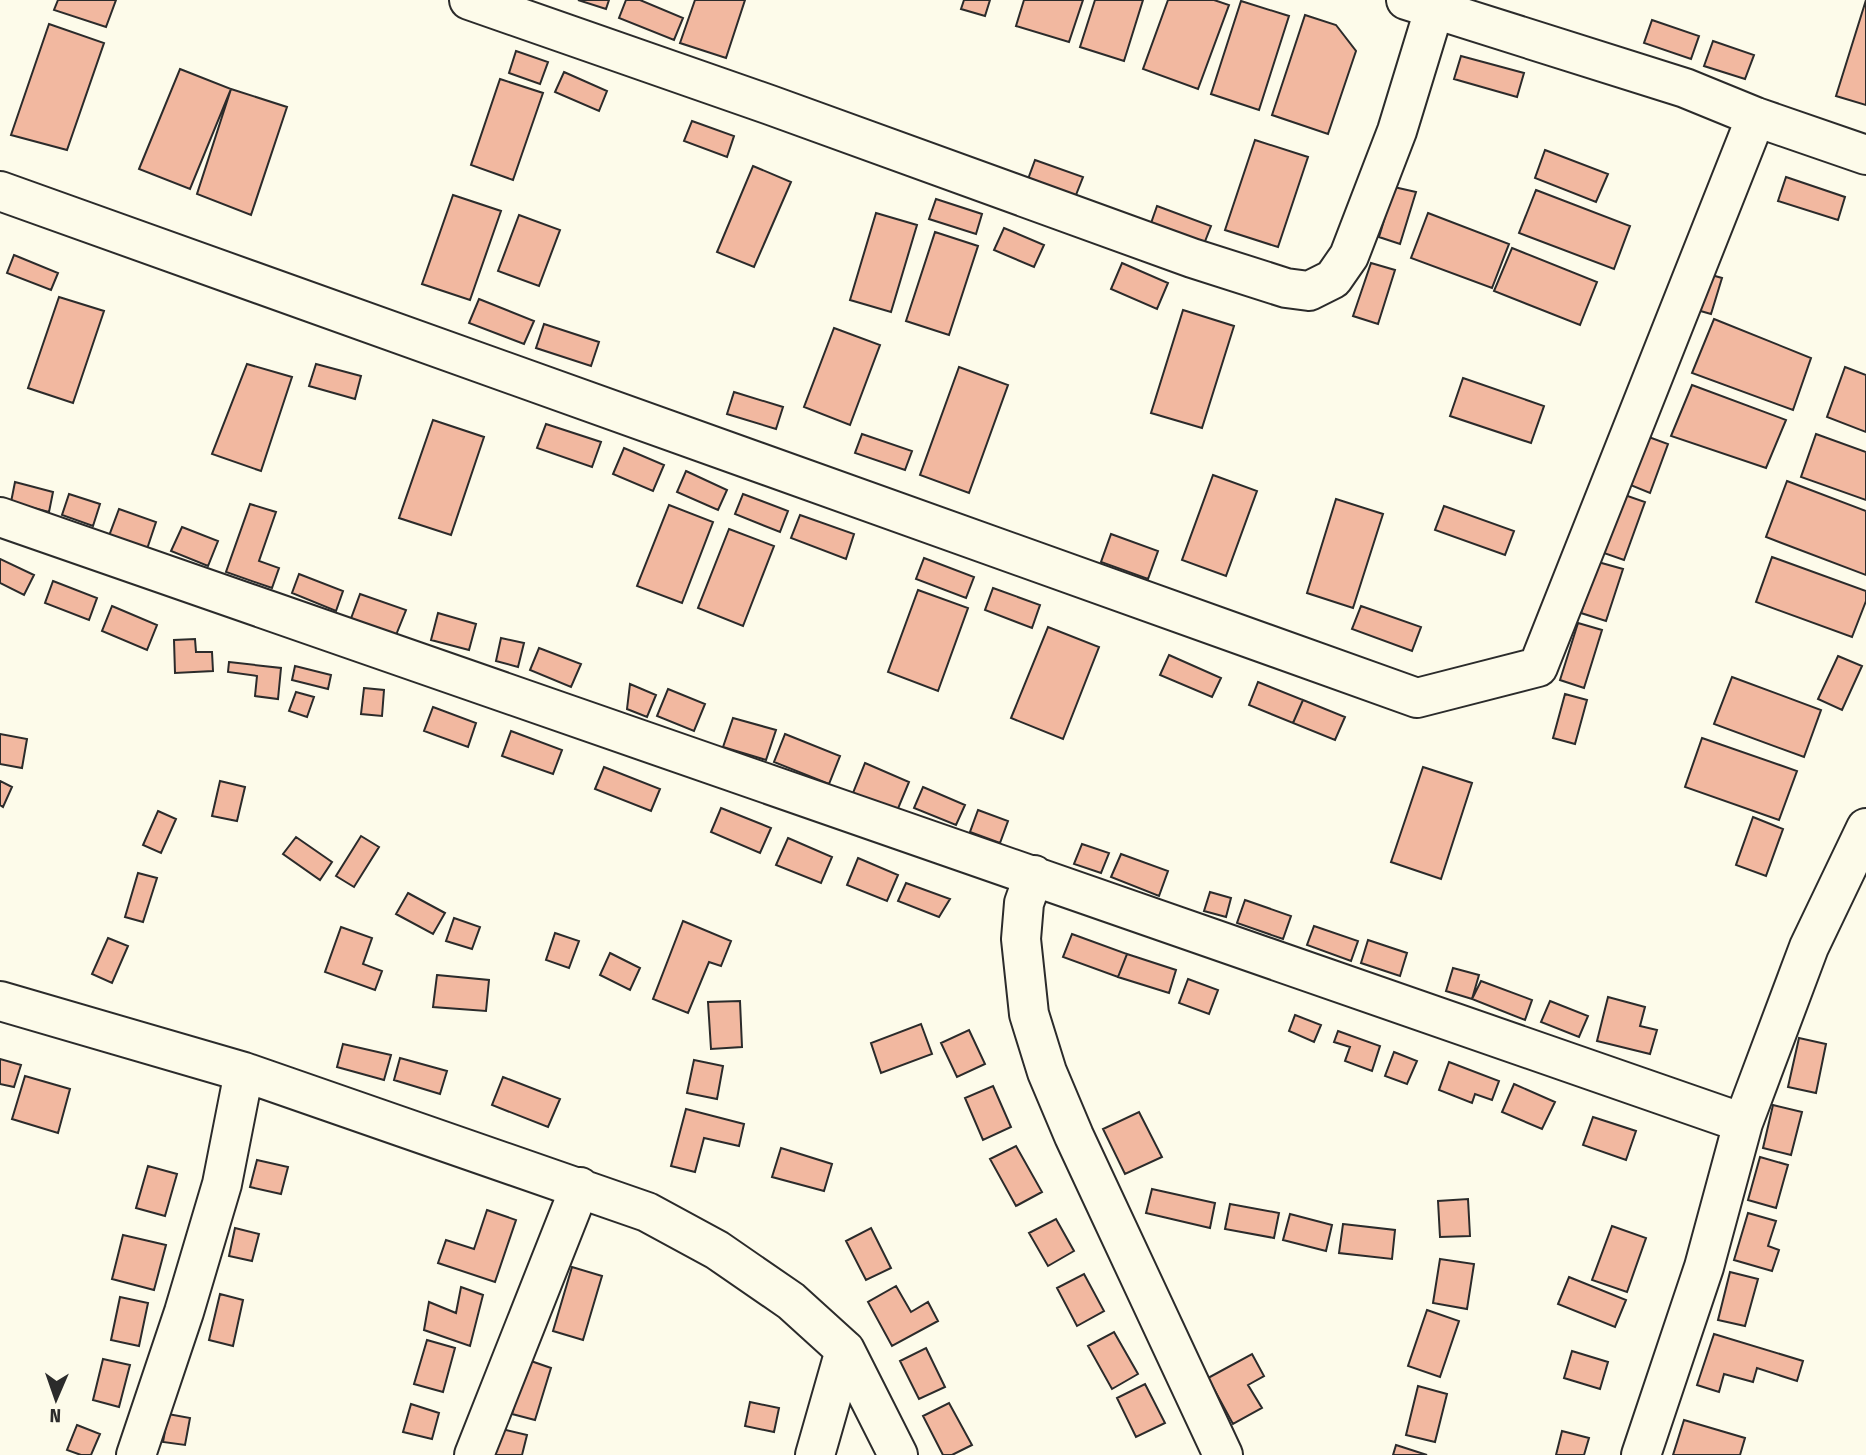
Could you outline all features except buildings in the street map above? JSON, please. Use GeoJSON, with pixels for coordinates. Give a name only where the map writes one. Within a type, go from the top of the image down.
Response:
{"type":"FeatureCollection","features":[{"type":"Feature","properties":{"kind":"street"},"geometry":{"type":"LineString","coordinates":[[469,0],[770,105],[1192,258],[1286,288],[1309,291],[1333,279],[1349,256],[1397,131],[1420,5],[1685,88],[1756,117],[1866,155]]}},
{"type":"Feature","properties":{"kind":"street"},"geometry":{"type":"LineString","coordinates":[[0,191],[1417,698],[1538,667],[1756,117]]}},
{"type":"Feature","properties":{"kind":"street"},"geometry":{"type":"LineString","coordinates":[[0,517],[1743,1123]]}},
{"type":"Feature","properties":{"kind":"street"},"geometry":{"type":"LineString","coordinates":[[1641,1455],[1704,1267],[1743,1123],[1809,947],[1866,828]]}},
{"type":"Feature","properties":{"kind":"street"},"geometry":{"type":"LineString","coordinates":[[1034,875],[1024,904],[1021,939],[1028,1014],[1047,1072],[1074,1136],[1223,1455]]}},
{"type":"Feature","properties":{"kind":"street"},"geometry":{"type":"LineString","coordinates":[[0,1001],[244,1072],[647,1212],[717,1250],[790,1301],[845,1350],[898,1455]]}},
{"type":"Feature","properties":{"kind":"street"},"geometry":{"type":"LineString","coordinates":[[136,1455],[184,1312],[222,1184],[244,1072]]}},
{"type":"Feature","properties":{"kind":"street"},"geometry":{"type":"LineString","coordinates":[[474,1455],[580,1187]]}},
{"type":"Feature","properties":{"kind":"street"},"geometry":{"type":"LineString","coordinates":[[815,1455],[845,1350]]}}]}
